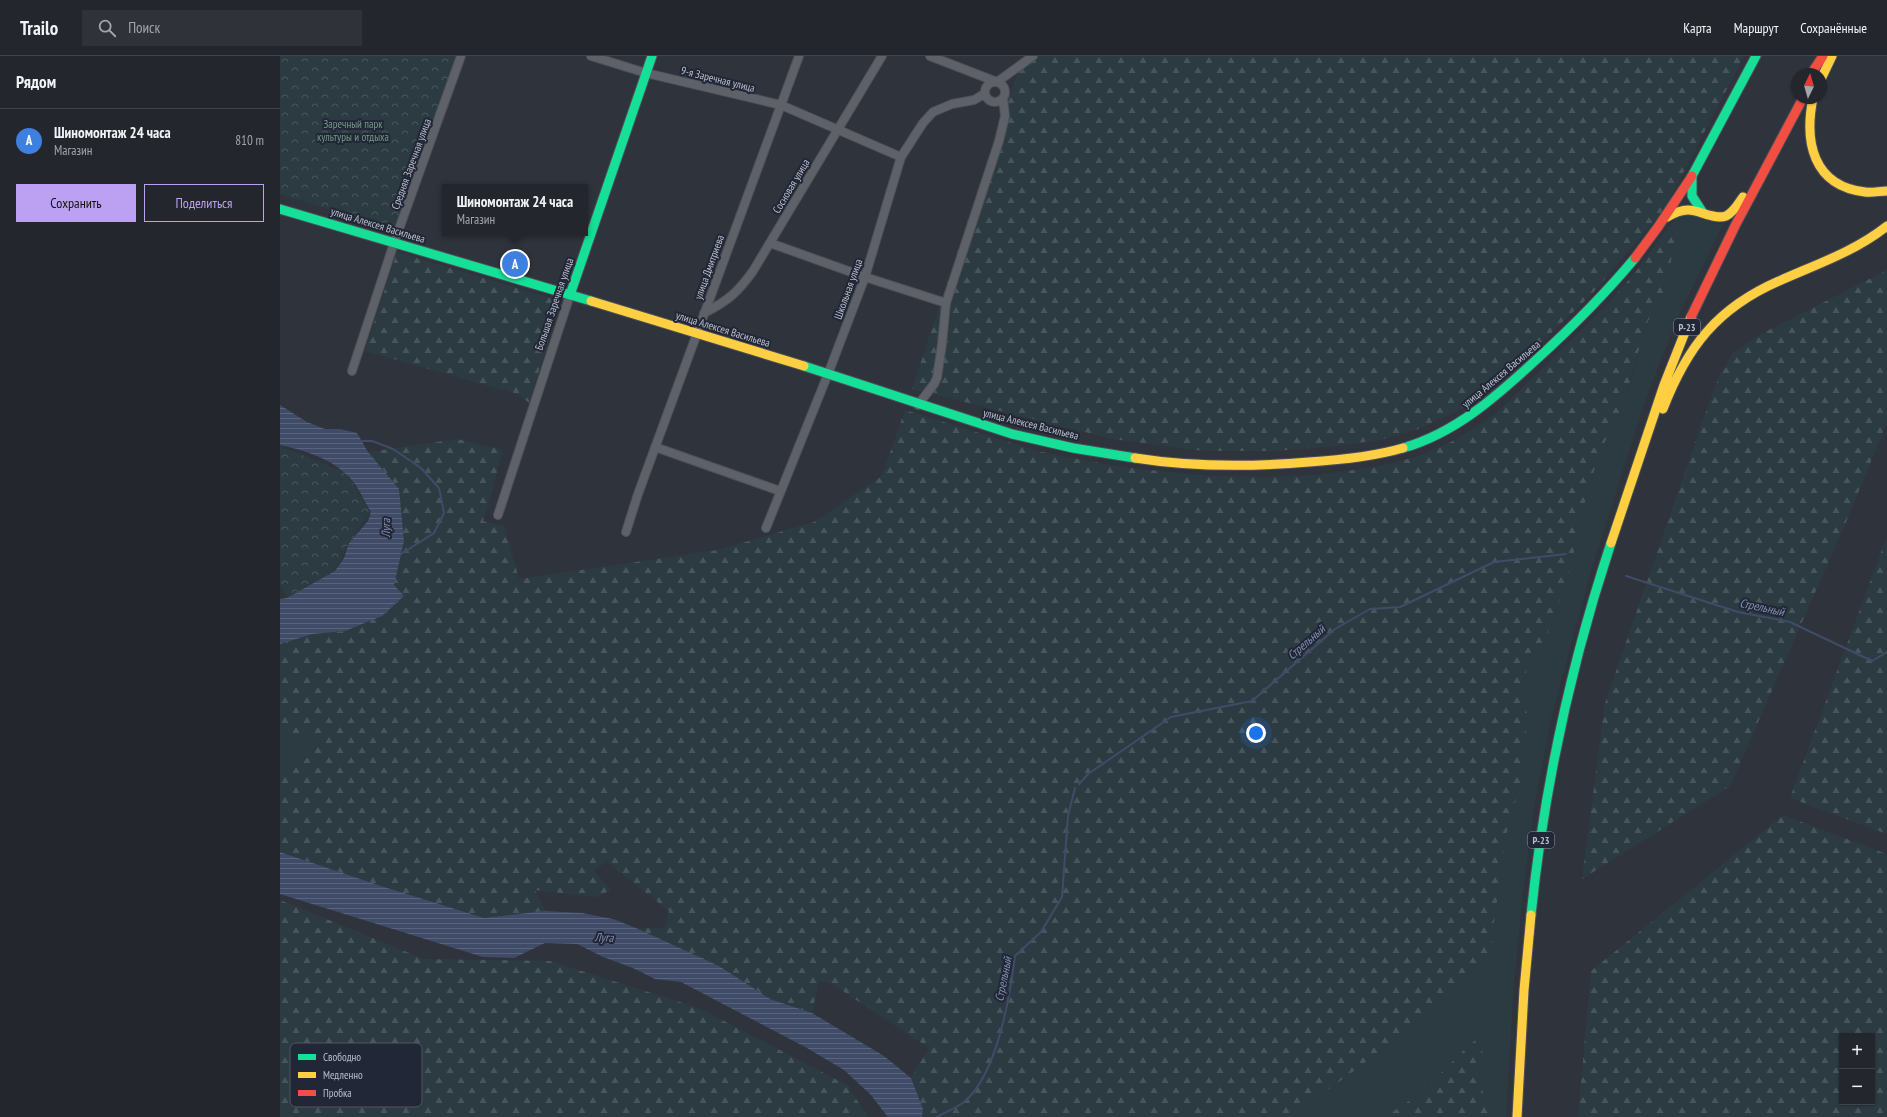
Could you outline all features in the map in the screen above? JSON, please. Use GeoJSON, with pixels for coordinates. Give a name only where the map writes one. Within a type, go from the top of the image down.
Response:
{"type":"FeatureCollection","features":[{"type":"Feature","properties":{"kind":"main road","name":"Большая Заречная улица"},"geometry":{"type":"LineString","coordinates":[[570,295],[652,56]]}},
{"type":"Feature","properties":{"kind":"main road","name":"улица Алексея Васильева"},"geometry":{"type":"LineString","coordinates":[[280,208],[697,333],[828,374],[918,405],[1038,440],[1146,460],[1239,466],[1288,464],[1363,457],[1420,443],[1453,427],[1478,411],[1498,395],[1560,339],[1618,279],[1665,218],[1692,176],[1756,56]]}},
{"type":"Feature","properties":{"kind":"main road"},"geometry":{"type":"LineString","coordinates":[[1815,68],[1824,56]]}},
{"type":"Feature","properties":{"kind":"main road"},"geometry":{"type":"LineString","coordinates":[[1819,68],[1824,56]]}},
{"type":"Feature","properties":{"kind":"main road"},"geometry":{"type":"LineString","coordinates":[[1826,68],[1832,56]]}},
{"type":"Feature","properties":{"kind":"main road"},"geometry":{"type":"LineString","coordinates":[[1665,218],[1678,210],[1685,209],[1717,217],[1729,215],[1734,212],[1793,104]]}},
{"type":"Feature","properties":{"kind":"main road","name":"Р-23"},"geometry":{"type":"LineString","coordinates":[[1517,1117],[1528,945],[1547,795],[1563,717],[1602,569],[1663,387],[1683,338],[1735,227],[1800,104]]}},
{"type":"Feature","properties":{"kind":"main road"},"geometry":{"type":"LineString","coordinates":[[1812,104],[1808,122],[1809,144],[1816,163],[1836,183],[1855,192],[1887,192]]}},
{"type":"Feature","properties":{"kind":"main road"},"geometry":{"type":"LineString","coordinates":[[1692,176],[1690,188],[1692,199],[1703,213]]}},
{"type":"Feature","properties":{"kind":"main road"},"geometry":{"type":"LineString","coordinates":[[1602,569],[1638,478],[1672,384],[1684,360],[1700,337],[1719,316],[1743,299],[1780,281],[1863,245],[1887,226]]}},
{"type":"Feature","properties":{"kind":"street","name":"Средняя Заречная улица"},"geometry":{"type":"LineString","coordinates":[[352,371],[394,243],[461,56]]}},
{"type":"Feature","properties":{"kind":"street","name":"9-я Заречная улица"},"geometry":{"type":"LineString","coordinates":[[591,56],[646,73],[781,106],[901,157]]}},
{"type":"Feature","properties":{"kind":"street","name":"улица Дмитриева"},"geometry":{"type":"LineString","coordinates":[[626,532],[655,447],[781,106],[798,56]]}},
{"type":"Feature","properties":{"kind":"street","name":"Сосновая улица"},"geometry":{"type":"LineString","coordinates":[[704,313],[729,298],[740,289],[770,243],[836,130],[882,56]]}},
{"type":"Feature","properties":{"kind":"street"},"geometry":{"type":"LineString","coordinates":[[918,405],[937,378],[946,303],[999,141],[1005,116],[1003,98],[1004,89],[993,81],[930,56]]}},
{"type":"Feature","properties":{"kind":"street"},"geometry":{"type":"LineString","coordinates":[[1003,98],[998,102],[991,102],[984,94],[987,85],[1033,56]]}},
{"type":"Feature","properties":{"kind":"street","name":"Школьная улица"},"geometry":{"type":"LineString","coordinates":[[766,528],[865,277],[901,157],[923,123],[933,112],[952,104],[974,100],[984,94]]}},
{"type":"Feature","properties":{"kind":"street"},"geometry":{"type":"LineString","coordinates":[[770,243],[865,277],[946,303]]}},
{"type":"Feature","properties":{"kind":"street","name":"Большая Заречная улица"},"geometry":{"type":"LineString","coordinates":[[498,515],[570,295]]}},
{"type":"Feature","properties":{"kind":"street"},"geometry":{"type":"LineString","coordinates":[[655,447],[780,491]]}},
{"type":"Feature","properties":{"kind":"green space","name":"Заречный парк культуры и отдыха"},"geometry":{"type":"Polygon","coordinates":[[[280,56],[457,56],[396,230],[280,194],[280,56]]]}},
{"type":"Feature","properties":{"kind":"green space"},"geometry":{"type":"Polygon","coordinates":[[[1024,56],[1744,56],[1664,210],[1591,295],[1490,391],[1455,412],[1416,430],[1380,440],[1335,446],[1276,451],[1204,451],[1113,439],[912,389],[1003,113],[1024,56]]]}},
{"type":"Feature","properties":{"kind":"green space"},"geometry":{"type":"Polygon","coordinates":[[[1685,214],[1723,224],[1678,317],[1645,401],[1591,571],[1551,719],[1534,807],[1523,890],[1514,983],[1506,1117],[1489,1117],[1479,1075],[1485,1032],[1467,1047],[1421,1093],[1385,1117],[1292,1117],[1426,1017],[1481,967],[1492,965],[1493,931],[1505,840],[1520,784],[1528,716],[1523,701],[1528,655],[1545,640],[1570,571],[1581,516],[1599,454],[1628,391],[1646,325],[1667,286],[1674,234],[1669,226],[1676,218],[1685,214]]]}},
{"type":"Feature","properties":{"kind":"green space"},"geometry":{"type":"Polygon","coordinates":[[[1669,226],[1674,234],[1674,243],[1667,286],[1646,325],[1623,405],[1599,454],[1581,516],[1570,571],[1545,640],[1528,655],[1523,701],[1528,716],[1520,784],[1505,840],[1493,931],[1492,966],[1481,967],[1426,1017],[1292,1117],[922,1117],[923,1109],[911,1078],[929,1048],[832,984],[819,981],[812,1013],[770,999],[719,966],[636,928],[665,928],[669,911],[607,862],[593,870],[611,890],[596,897],[535,890],[545,911],[484,918],[381,886],[280,852],[280,784],[282,778],[313,753],[309,735],[285,735],[280,740],[280,644],[313,634],[345,631],[393,585],[404,541],[399,489],[368,452],[457,439],[503,450],[483,521],[504,526],[519,579],[718,550],[814,522],[882,476],[905,410],[1037,451],[1115,466],[1194,475],[1265,477],[1319,475],[1381,466],[1423,455],[1457,439],[1497,413],[1606,306],[1634,274],[1669,226]]]}},
{"type":"Feature","properties":{"kind":"green space"},"geometry":{"type":"Polygon","coordinates":[[[397,252],[560,301],[529,403],[518,394],[365,351],[397,252]]]}},
{"type":"Feature","properties":{"kind":"green space"},"geometry":{"type":"Polygon","coordinates":[[[1887,270],[1887,423],[1846,522],[1730,786],[1582,879],[1605,703],[1720,374],[1734,352],[1763,333],[1887,270]]]}},
{"type":"Feature","properties":{"kind":"green space"},"geometry":{"type":"Polygon","coordinates":[[[280,446],[346,473],[371,512],[349,543],[335,571],[287,598],[280,583],[280,446]]]}},
{"type":"Feature","properties":{"kind":"green space"},"geometry":{"type":"Polygon","coordinates":[[[1887,536],[1887,834],[1790,798],[1887,536]]]}},
{"type":"Feature","properties":{"kind":"green space"},"geometry":{"type":"Polygon","coordinates":[[[285,735],[309,735],[313,753],[282,778],[280,784],[280,740],[285,735]]]}},
{"type":"Feature","properties":{"kind":"green space"},"geometry":{"type":"Polygon","coordinates":[[[1783,815],[1887,854],[1887,1117],[1578,1117],[1591,971],[1783,815]]]}},
{"type":"Feature","properties":{"kind":"green space"},"geometry":{"type":"Polygon","coordinates":[[[280,900],[424,959],[550,961],[699,1008],[847,1085],[868,1117],[280,1117],[280,900]]]}},
{"type":"Feature","properties":{"kind":"green space"},"geometry":{"type":"Polygon","coordinates":[[[1485,1032],[1479,1075],[1489,1117],[1385,1117],[1421,1093],[1467,1047],[1485,1032]]]}},
{"type":"Feature","properties":{"kind":"water","name":"Луга"},"geometry":{"type":"Polygon","coordinates":[[[280,405],[307,422],[325,429],[340,429],[357,433],[368,452],[399,489],[404,541],[394,585],[404,596],[382,616],[345,631],[313,634],[280,644],[280,599],[287,598],[335,571],[344,558],[349,543],[368,521],[371,512],[353,481],[338,467],[323,458],[280,445],[280,405]]]}},
{"type":"Feature","properties":{"kind":"water","name":"Луга"},"geometry":{"type":"Polygon","coordinates":[[[280,852],[381,886],[484,918],[545,911],[582,913],[613,919],[636,928],[719,966],[770,999],[812,1013],[884,1056],[911,1078],[923,1109],[922,1117],[888,1117],[870,1094],[844,1070],[807,1048],[681,982],[655,979],[633,968],[603,957],[577,944],[545,943],[514,958],[483,957],[280,894],[280,852]]]}},
{"type":"Feature","properties":{"kind":"waterway"},"geometry":{"type":"LineString","coordinates":[[360,441],[372,441],[393,449],[421,468],[439,488],[444,513],[434,533],[398,556]]}},
{"type":"Feature","properties":{"kind":"waterway","name":"Стрельный"},"geometry":{"type":"LineString","coordinates":[[1079,784],[1088,774],[1171,717],[1252,701],[1335,629],[1370,609],[1400,607],[1494,562],[1566,554]]}},
{"type":"Feature","properties":{"kind":"waterway","name":"Стрельный"},"geometry":{"type":"LineString","coordinates":[[1626,576],[1738,612],[1790,622],[1872,661],[1887,652]]}},
{"type":"Feature","properties":{"kind":"waterway","name":"Стрельный"},"geometry":{"type":"LineString","coordinates":[[937,1117],[964,1102],[975,1090],[985,1073],[1000,1034],[1010,992],[1015,956],[1041,932],[1062,897],[1068,816],[1075,788]]}},
{"type":"Feature","properties":{"kind":"traffic: fast"},"geometry":{"type":"LineString","coordinates":[[570,295],[652,56]]}},
{"type":"Feature","properties":{"kind":"traffic: fast"},"geometry":{"type":"LineString","coordinates":[[1703,213],[1692,196],[1692,176],[1756,56]]}},
{"type":"Feature","properties":{"kind":"traffic: fast"},"geometry":{"type":"LineString","coordinates":[[280,209],[591,301]]}},
{"type":"Feature","properties":{"kind":"traffic: fast"},"geometry":{"type":"LineString","coordinates":[[1403,448],[1441,433],[1492,399],[1576,322],[1635,258]]}},
{"type":"Feature","properties":{"kind":"traffic: fast"},"geometry":{"type":"LineString","coordinates":[[804,366],[1012,434],[1073,448],[1135,458]]}},
{"type":"Feature","properties":{"kind":"traffic: fast"},"geometry":{"type":"LineString","coordinates":[[1531,915],[1543,820],[1551,773],[1583,634],[1611,543]]}},
{"type":"Feature","properties":{"kind":"traffic: slow"},"geometry":{"type":"LineString","coordinates":[[1826,68],[1832,56]]}},
{"type":"Feature","properties":{"kind":"traffic: slow"},"geometry":{"type":"LineString","coordinates":[[1812,104],[1810,130],[1812,145],[1816,159],[1823,171],[1834,181],[1847,188],[1865,192],[1887,191]]}},
{"type":"Feature","properties":{"kind":"traffic: slow"},"geometry":{"type":"LineString","coordinates":[[1667,217],[1677,212],[1688,210],[1717,217],[1726,216],[1734,210],[1743,197]]}},
{"type":"Feature","properties":{"kind":"traffic: slow"},"geometry":{"type":"LineString","coordinates":[[1663,409],[1672,387],[1694,348],[1721,317],[1757,292],[1862,243],[1887,226]]}},
{"type":"Feature","properties":{"kind":"traffic: slow"},"geometry":{"type":"LineString","coordinates":[[591,301],[804,366]]}},
{"type":"Feature","properties":{"kind":"traffic: slow"},"geometry":{"type":"LineString","coordinates":[[1611,543],[1664,385],[1691,317]]}},
{"type":"Feature","properties":{"kind":"traffic: slow"},"geometry":{"type":"LineString","coordinates":[[1135,458],[1200,465],[1265,465],[1344,459],[1380,454],[1403,448]]}},
{"type":"Feature","properties":{"kind":"traffic: slow"},"geometry":{"type":"LineString","coordinates":[[1517,1117],[1524,990],[1531,915]]}},
{"type":"Feature","properties":{"kind":"traffic: jam"},"geometry":{"type":"LineString","coordinates":[[1815,68],[1823,56]]}},
{"type":"Feature","properties":{"kind":"traffic: jam"},"geometry":{"type":"LineString","coordinates":[[1691,317],[1735,226],[1800,104]]}},
{"type":"Feature","properties":{"kind":"traffic: jam"},"geometry":{"type":"LineString","coordinates":[[1635,258],[1692,176]]}},
{"type":"Feature","properties":{"kind":"place","name":"Шиномонтаж 24 часа"},"geometry":{"type":"Point","coordinates":[515,264]}}]}
